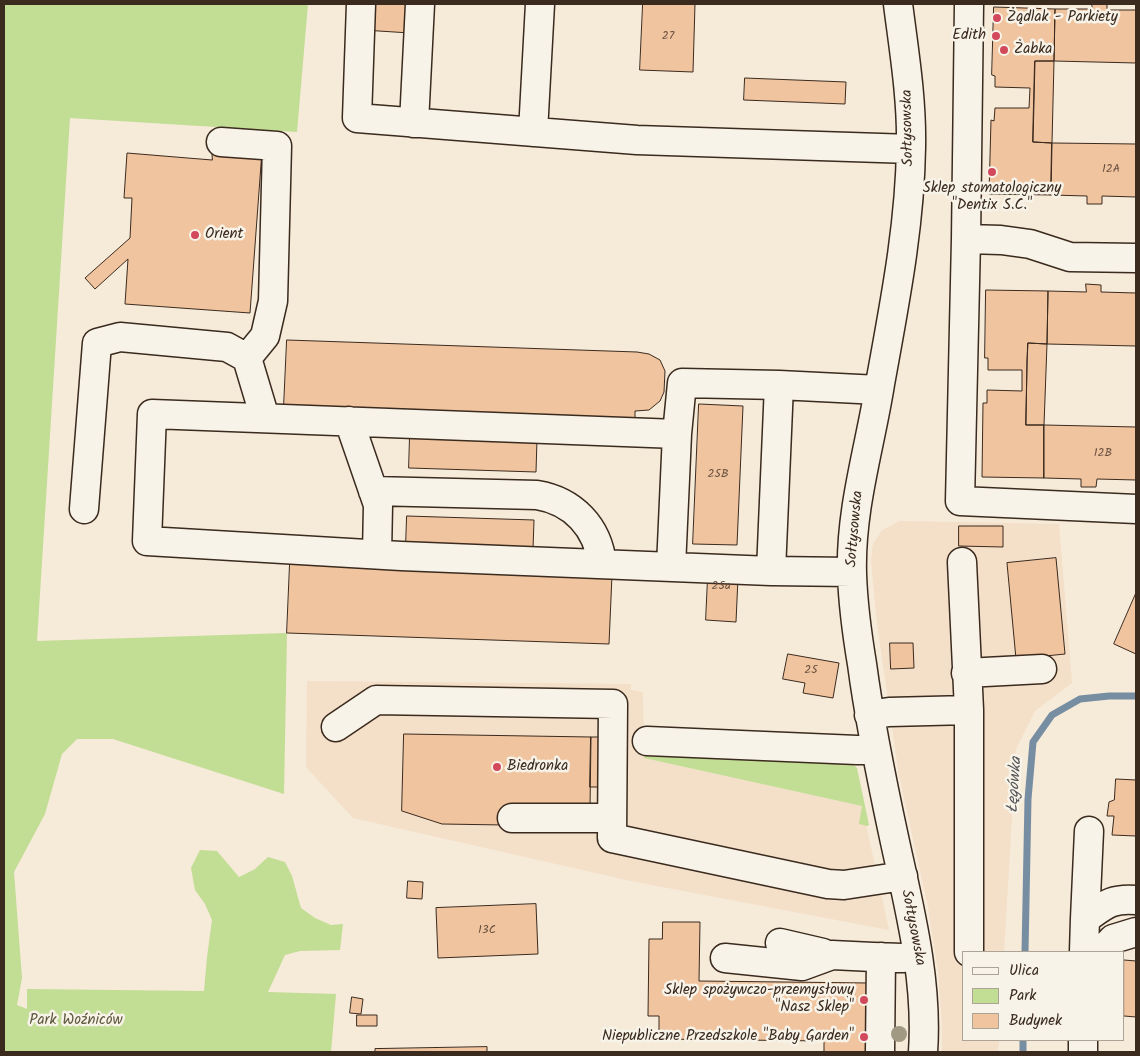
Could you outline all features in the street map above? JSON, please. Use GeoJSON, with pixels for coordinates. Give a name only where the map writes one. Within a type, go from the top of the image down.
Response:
{"type":"FeatureCollection","features":[{"type":"Feature","properties":{"kind":"street"},"geometry":{"type":"LineString","coordinates":[[361,4],[357,118],[637,140],[911,149]]}},
{"type":"Feature","properties":{"kind":"street"},"geometry":{"type":"LineString","coordinates":[[414,123],[420,4]]}},
{"type":"Feature","properties":{"kind":"street"},"geometry":{"type":"LineString","coordinates":[[533,132],[540,4]]}},
{"type":"Feature","properties":{"kind":"street","name":"Sołtysowska"},"geometry":{"type":"LineString","coordinates":[[898,4],[909,92],[911,149],[906,223],[879,390],[855,515],[852,572],[854,613],[875,750],[903,876],[918,956],[924,1012],[924,1052]]}},
{"type":"Feature","properties":{"kind":"street"},"geometry":{"type":"LineString","coordinates":[[969,4],[960,501],[1136,509]]}},
{"type":"Feature","properties":{"kind":"street"},"geometry":{"type":"LineString","coordinates":[[221,142],[277,146],[273,301],[265,336],[247,358]]}},
{"type":"Feature","properties":{"kind":"street"},"geometry":{"type":"LineString","coordinates":[[966,240],[1001,240],[1030,244],[1070,257],[1136,258]]}},
{"type":"Feature","properties":{"kind":"street"},"geometry":{"type":"LineString","coordinates":[[84,509],[97,343],[120,337],[226,347],[247,358],[265,418]]}},
{"type":"Feature","properties":{"kind":"street"},"geometry":{"type":"LineString","coordinates":[[671,567],[677,434],[682,383],[879,390]]}},
{"type":"Feature","properties":{"kind":"street"},"geometry":{"type":"LineString","coordinates":[[771,571],[779,385]]}},
{"type":"Feature","properties":{"kind":"street"},"geometry":{"type":"LineString","coordinates":[[677,434],[152,414],[147,541],[602,564],[771,571],[852,572]]}},
{"type":"Feature","properties":{"kind":"street"},"geometry":{"type":"LineString","coordinates":[[349,421],[378,505],[377,554]]}},
{"type":"Feature","properties":{"kind":"street"},"geometry":{"type":"LineString","coordinates":[[373,490],[537,495],[551,498],[568,507],[582,518],[594,535],[601,554],[602,564]]}},
{"type":"Feature","properties":{"kind":"street"},"geometry":{"type":"LineString","coordinates":[[962,562],[969,710],[969,951]]}},
{"type":"Feature","properties":{"kind":"street"},"geometry":{"type":"LineString","coordinates":[[966,673],[1042,669]]}},
{"type":"Feature","properties":{"kind":"street"},"geometry":{"type":"LineString","coordinates":[[336,727],[376,700],[614,704],[612,838],[828,884],[844,885],[903,876]]}},
{"type":"Feature","properties":{"kind":"street"},"geometry":{"type":"LineString","coordinates":[[869,715],[889,712],[969,710]]}},
{"type":"Feature","properties":{"kind":"street"},"geometry":{"type":"LineString","coordinates":[[647,741],[875,750]]}},
{"type":"Feature","properties":{"kind":"street"},"geometry":{"type":"LineString","coordinates":[[512,818],[612,818]]}},
{"type":"Feature","properties":{"kind":"street"},"geometry":{"type":"LineString","coordinates":[[1084,951],[1089,831]]}},
{"type":"Feature","properties":{"kind":"street"},"geometry":{"type":"LineString","coordinates":[[1085,919],[1109,902],[1124,899],[1136,900]]}},
{"type":"Feature","properties":{"kind":"street"},"geometry":{"type":"LineString","coordinates":[[1103,951],[1113,939],[1136,932]]}},
{"type":"Feature","properties":{"kind":"street"},"geometry":{"type":"LineString","coordinates":[[780,943],[832,955],[918,956]]}},
{"type":"Feature","properties":{"kind":"street"},"geometry":{"type":"LineString","coordinates":[[725,958],[802,966],[832,955]]}},
{"type":"Feature","properties":{"kind":"street"},"geometry":{"type":"LineString","coordinates":[[880,1052],[881,957]]}},
{"type":"Feature","properties":{"kind":"shaded area"},"geometry":{"type":"Polygon","coordinates":[[[900,521],[1059,524],[1072,683],[1035,711],[1016,749],[1004,951],[962,951],[962,1041],[999,1041],[998,1052],[942,1052],[938,971],[928,907],[899,775],[877,624],[871,560],[873,544],[882,530],[900,521]]]}},
{"type":"Feature","properties":{"kind":"shaded area"},"geometry":{"type":"Polygon","coordinates":[[[307,681],[631,684],[631,690],[643,692],[644,758],[862,806],[889,930],[631,881],[353,818],[306,767],[307,681]]]}},
{"type":"Feature","properties":{"kind":"green space","name":"Park Woźniców"},"geometry":{"type":"Polygon","coordinates":[[[4,4],[308,4],[297,132],[70,118],[37,641],[287,633],[284,794],[113,739],[77,739],[62,754],[45,814],[14,872],[22,978],[17,1005],[27,1009],[27,989],[204,991],[212,920],[205,904],[195,890],[191,868],[200,850],[217,851],[239,877],[255,869],[268,857],[285,862],[292,876],[301,908],[315,918],[331,925],[343,924],[340,950],[300,951],[285,955],[268,992],[336,994],[331,1052],[4,1052],[4,4]]]}},
{"type":"Feature","properties":{"kind":"green space"},"geometry":{"type":"Polygon","coordinates":[[[644,756],[829,761],[854,765],[857,768],[869,825],[859,824],[862,806],[644,758],[644,756]]]}},
{"type":"Feature","properties":{"kind":"building"},"geometry":{"type":"Polygon","coordinates":[[[365,4],[411,4],[410,33],[363,30],[365,4]]]}},
{"type":"Feature","properties":{"kind":"building"},"geometry":{"type":"Polygon","coordinates":[[[643,4],[695,4],[693,72],[640,70],[643,4]]]}},
{"type":"Feature","properties":{"kind":"building"},"geometry":{"type":"Polygon","coordinates":[[[1092,4],[1107,4],[1107,10],[1136,10],[1136,63],[1054,61],[1055,9],[1092,9],[1092,4]]]}},
{"type":"Feature","properties":{"kind":"building"},"geometry":{"type":"Polygon","coordinates":[[[994,7],[1055,9],[1054,61],[1035,61],[1033,142],[1052,143],[1051,195],[989,194],[991,120],[994,121],[995,108],[1029,108],[1030,88],[995,87],[995,76],[992,75],[994,7]]]}},
{"type":"Feature","properties":{"kind":"building"},"geometry":{"type":"Polygon","coordinates":[[[1035,61],[1054,61],[1052,143],[1033,142],[1035,61]]]}},
{"type":"Feature","properties":{"kind":"building"},"geometry":{"type":"Polygon","coordinates":[[[745,78],[846,82],[845,104],[744,100],[745,78]]]}},
{"type":"Feature","properties":{"kind":"building"},"geometry":{"type":"Polygon","coordinates":[[[1052,143],[1136,144],[1136,197],[1102,196],[1102,204],[1087,204],[1087,196],[1051,195],[1052,143]]]}},
{"type":"Feature","properties":{"kind":"building"},"geometry":{"type":"Polygon","coordinates":[[[212,148],[262,151],[250,313],[125,304],[128,259],[95,289],[85,278],[130,238],[132,198],[124,198],[127,153],[212,160],[212,148]]]}},
{"type":"Feature","properties":{"kind":"building"},"geometry":{"type":"Polygon","coordinates":[[[1086,284],[1101,285],[1101,292],[1136,293],[1136,346],[1047,344],[1048,291],[1086,292],[1086,284]]]}},
{"type":"Feature","properties":{"kind":"building"},"geometry":{"type":"Polygon","coordinates":[[[986,290],[1048,291],[1047,344],[1028,343],[1027,360],[1026,425],[1044,425],[1044,478],[982,477],[983,403],[987,403],[987,390],[1022,391],[1022,370],[988,370],[988,358],[985,358],[986,290]]]}},
{"type":"Feature","properties":{"kind":"building"},"geometry":{"type":"Polygon","coordinates":[[[287,340],[637,352],[649,354],[660,360],[665,371],[664,392],[660,401],[649,410],[635,411],[635,419],[284,406],[287,340]]]}},
{"type":"Feature","properties":{"kind":"building"},"geometry":{"type":"Polygon","coordinates":[[[1028,343],[1047,344],[1044,425],[1026,425],[1028,343]]]}},
{"type":"Feature","properties":{"kind":"building"},"geometry":{"type":"Polygon","coordinates":[[[699,404],[743,406],[737,545],[693,544],[699,404]]]}},
{"type":"Feature","properties":{"kind":"building"},"geometry":{"type":"Polygon","coordinates":[[[1044,425],[1136,427],[1136,480],[1097,479],[1096,487],[1081,487],[1081,479],[1044,478],[1044,425]]]}},
{"type":"Feature","properties":{"kind":"building"},"geometry":{"type":"Polygon","coordinates":[[[410,435],[537,439],[536,472],[409,468],[410,435]]]}},
{"type":"Feature","properties":{"kind":"building"},"geometry":{"type":"Polygon","coordinates":[[[407,516],[534,520],[533,549],[406,545],[407,516]]]}},
{"type":"Feature","properties":{"kind":"building"},"geometry":{"type":"Polygon","coordinates":[[[959,526],[1003,526],[1003,547],[959,546],[959,526]]]}},
{"type":"Feature","properties":{"kind":"building"},"geometry":{"type":"Polygon","coordinates":[[[1056,558],[1065,654],[1016,659],[1007,563],[1056,558]]]}},
{"type":"Feature","properties":{"kind":"building"},"geometry":{"type":"Polygon","coordinates":[[[290,563],[612,575],[609,644],[287,633],[290,563]]]}},
{"type":"Feature","properties":{"kind":"building"},"geometry":{"type":"Polygon","coordinates":[[[708,577],[738,578],[736,622],[706,620],[708,577]]]}},
{"type":"Feature","properties":{"kind":"building"},"geometry":{"type":"Polygon","coordinates":[[[1136,593],[1136,654],[1114,644],[1136,593]]]}},
{"type":"Feature","properties":{"kind":"building"},"geometry":{"type":"Polygon","coordinates":[[[890,643],[913,643],[914,668],[891,669],[890,643]]]}},
{"type":"Feature","properties":{"kind":"building"},"geometry":{"type":"Polygon","coordinates":[[[788,654],[839,663],[833,698],[803,693],[805,683],[783,679],[788,654]]]}},
{"type":"Feature","properties":{"kind":"building","name":"Biedronka"},"geometry":{"type":"Polygon","coordinates":[[[404,734],[591,737],[590,807],[505,805],[504,825],[442,824],[402,811],[404,734]]]}},
{"type":"Feature","properties":{"kind":"building"},"geometry":{"type":"Polygon","coordinates":[[[591,737],[605,737],[604,787],[590,787],[591,737]]]}},
{"type":"Feature","properties":{"kind":"building"},"geometry":{"type":"Polygon","coordinates":[[[1116,779],[1136,780],[1136,836],[1112,835],[1114,816],[1107,816],[1109,802],[1114,800],[1116,779]]]}},
{"type":"Feature","properties":{"kind":"building"},"geometry":{"type":"Polygon","coordinates":[[[408,881],[423,882],[422,899],[407,898],[408,881]]]}},
{"type":"Feature","properties":{"kind":"building"},"geometry":{"type":"Polygon","coordinates":[[[536,904],[538,954],[438,958],[436,908],[536,904]]]}},
{"type":"Feature","properties":{"kind":"building"},"geometry":{"type":"Polygon","coordinates":[[[663,922],[700,922],[699,981],[869,983],[868,1052],[824,1052],[824,1041],[659,1039],[659,1016],[648,1016],[649,939],[662,939],[663,922]]]}},
{"type":"Feature","properties":{"kind":"building"},"geometry":{"type":"Polygon","coordinates":[[[1125,960],[1136,961],[1136,1017],[1125,1016],[1125,960]]]}},
{"type":"Feature","properties":{"kind":"building"},"geometry":{"type":"Polygon","coordinates":[[[352,997],[363,999],[361,1014],[350,1013],[352,997]]]}},
{"type":"Feature","properties":{"kind":"building"},"geometry":{"type":"Polygon","coordinates":[[[357,1015],[377,1015],[377,1026],[357,1026],[357,1015]]]}},
{"type":"Feature","properties":{"kind":"building"},"geometry":{"type":"Polygon","coordinates":[[[487,1047],[487,1052],[375,1052],[375,1049],[487,1047]]]}},
{"type":"Feature","properties":{"kind":"waterway","name":"Łęgówka"},"geometry":{"type":"LineString","coordinates":[[1025,951],[1028,799],[1033,742],[1052,715],[1080,699],[1136,696]]}},
{"type":"Feature","properties":{"kind":"waterway","name":"Łęgówka"},"geometry":{"type":"LineString","coordinates":[[1023,1041],[1023,1052]]}},
{"type":"Feature","properties":{"kind":"place","name":"Żądlak - Parkiety"},"geometry":{"type":"Point","coordinates":[997,18]}},
{"type":"Feature","properties":{"kind":"place","name":"Edith"},"geometry":{"type":"Point","coordinates":[996,36]}},
{"type":"Feature","properties":{"kind":"place","name":"Żabka"},"geometry":{"type":"Point","coordinates":[1004,50]}},
{"type":"Feature","properties":{"kind":"place","name":"Sklep stomatologiczny \"Dentix S.C.\""},"geometry":{"type":"Point","coordinates":[992,172]}},
{"type":"Feature","properties":{"kind":"place","name":"Orient"},"geometry":{"type":"Point","coordinates":[195,235]}},
{"type":"Feature","properties":{"kind":"place","name":"Biedronka"},"geometry":{"type":"Point","coordinates":[497,767]}},
{"type":"Feature","properties":{"kind":"place","name":"Sklep spożywczo-przemysłowy \"Nasz Sklep\""},"geometry":{"type":"Point","coordinates":[864,1000]}},
{"type":"Feature","properties":{"kind":"place","name":"Niepubliczne Przedszkole \"Baby Garden\""},"geometry":{"type":"Point","coordinates":[864,1037]}}]}
